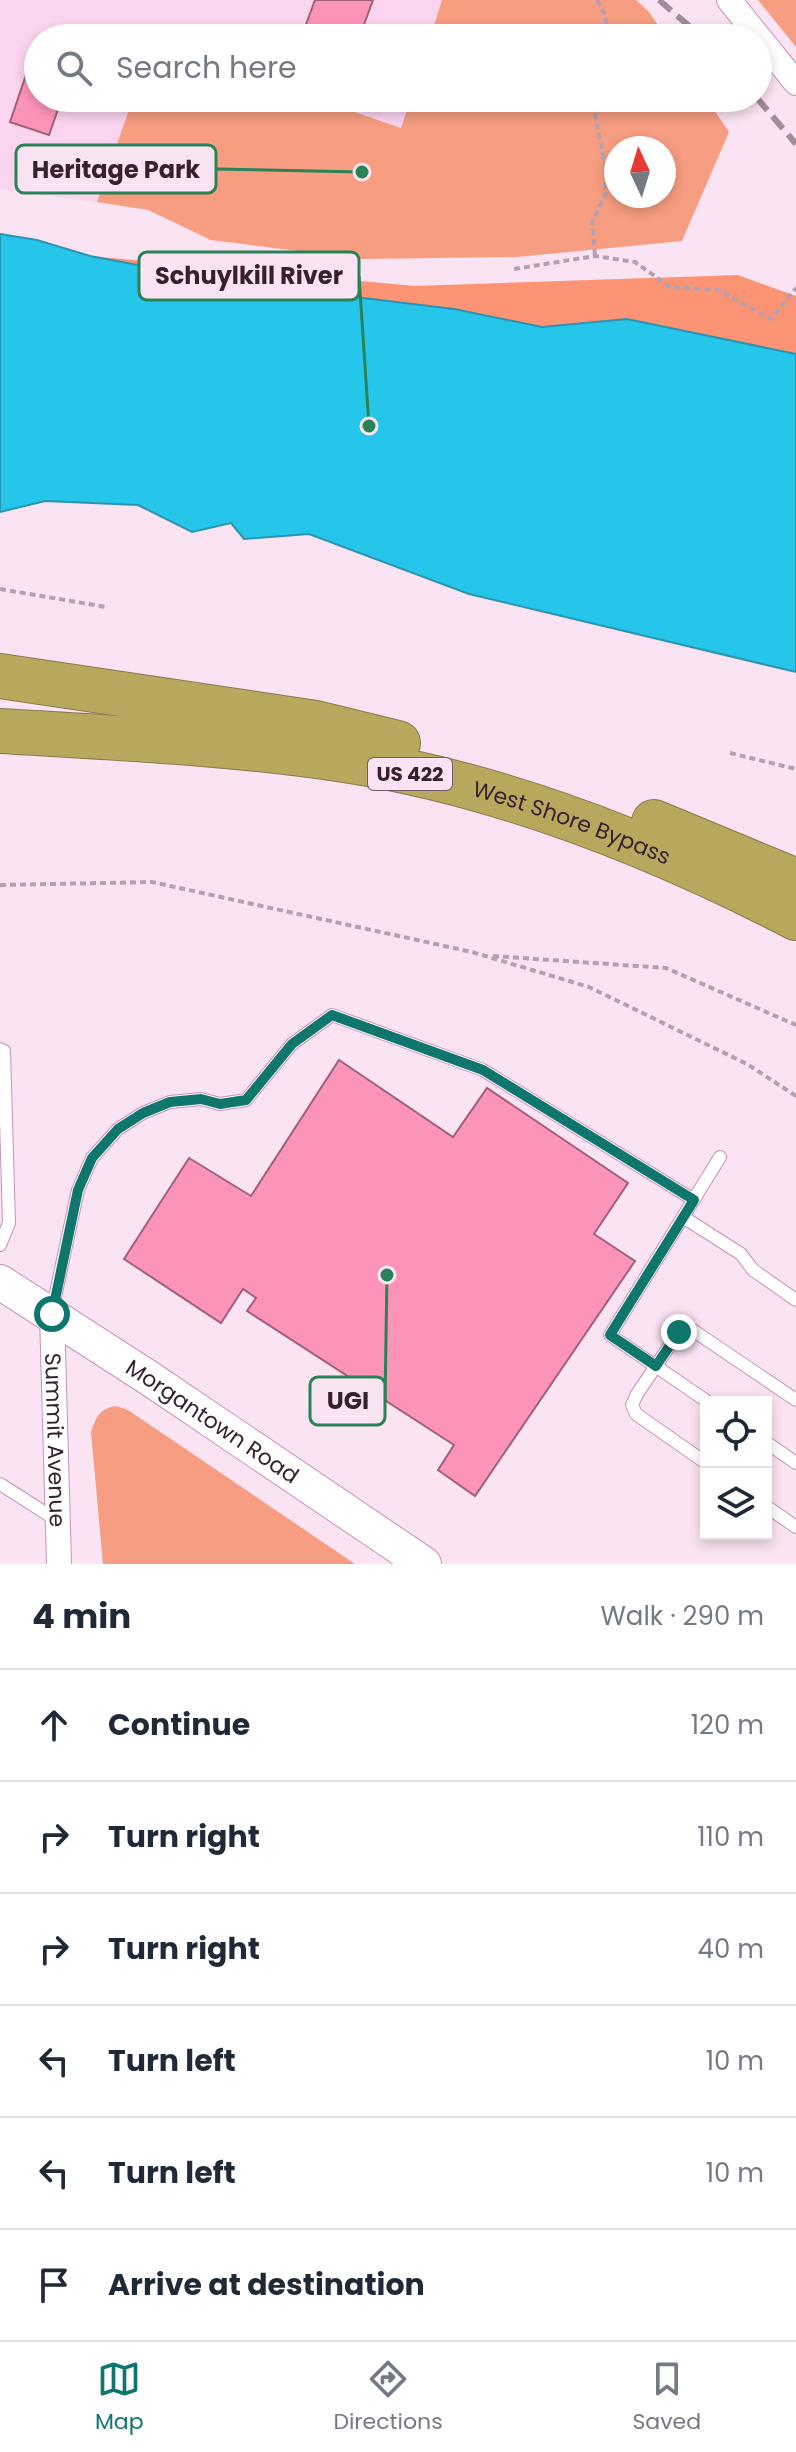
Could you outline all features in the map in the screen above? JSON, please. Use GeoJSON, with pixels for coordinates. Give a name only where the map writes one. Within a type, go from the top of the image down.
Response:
{"type":"FeatureCollection","features":[{"type":"Feature","properties":{"kind":"highway","name":"West Shore Bypass"},"geometry":{"type":"LineString","coordinates":[[0,676],[316,723],[499,767],[669,827],[796,881]]}},
{"type":"Feature","properties":{"kind":"highway","name":"West Shore Bypass"},"geometry":{"type":"LineString","coordinates":[[0,731],[277,751],[354,762],[441,780],[541,809],[605,833],[665,857],[796,918]]}},
{"type":"Feature","properties":{"kind":"main road","name":"Morgantown Road"},"geometry":{"type":"LineString","coordinates":[[0,1282],[424,1564]]}},
{"type":"Feature","properties":{"kind":"street"},"geometry":{"type":"LineString","coordinates":[[729,0],[748,24]]}},
{"type":"Feature","properties":{"kind":"street"},"geometry":{"type":"LineString","coordinates":[[772,53],[796,83]]}},
{"type":"Feature","properties":{"kind":"street","name":"Summit Avenue"},"geometry":{"type":"LineString","coordinates":[[52,1314],[59,1564]]}},
{"type":"Feature","properties":{"kind":"lane"},"geometry":{"type":"LineString","coordinates":[[52,1314],[78,1190],[92,1158],[118,1129],[143,1113],[170,1102],[201,1099],[220,1104],[246,1100],[292,1044],[332,1015],[483,1070],[694,1200]]}},
{"type":"Feature","properties":{"kind":"lane"},"geometry":{"type":"LineString","coordinates":[[0,1049],[4,1051],[10,1191],[9,1223],[0,1245]]}},
{"type":"Feature","properties":{"kind":"lane"},"geometry":{"type":"LineString","coordinates":[[700,1396],[610,1335],[720,1157]]}},
{"type":"Feature","properties":{"kind":"lane"},"geometry":{"type":"LineString","coordinates":[[683,1217],[741,1254],[753,1270],[796,1300]]}},
{"type":"Feature","properties":{"kind":"lane"},"geometry":{"type":"LineString","coordinates":[[700,1459],[636,1414],[632,1405],[679,1332],[686,1329],[694,1331],[796,1400]]}},
{"type":"Feature","properties":{"kind":"lane"},"geometry":{"type":"LineString","coordinates":[[772,1446],[796,1463]]}},
{"type":"Feature","properties":{"kind":"lane"},"geometry":{"type":"LineString","coordinates":[[0,1484],[58,1521]]}},
{"type":"Feature","properties":{"kind":"lane"},"geometry":{"type":"LineString","coordinates":[[772,1510],[796,1527]]}},
{"type":"Feature","properties":{"kind":"path"},"geometry":{"type":"LineString","coordinates":[[597,0],[607,24]]}},
{"type":"Feature","properties":{"kind":"path"},"geometry":{"type":"LineString","coordinates":[[595,256],[592,222],[606,193],[606,169],[596,112]]}},
{"type":"Feature","properties":{"kind":"path"},"geometry":{"type":"LineString","coordinates":[[514,269],[595,256],[635,262],[670,287],[718,290],[771,319],[796,288]]}},
{"type":"Feature","properties":{"kind":"path"},"geometry":{"type":"LineString","coordinates":[[0,589],[106,607]]}},
{"type":"Feature","properties":{"kind":"path"},"geometry":{"type":"LineString","coordinates":[[730,753],[796,769]]}},
{"type":"Feature","properties":{"kind":"path"},"geometry":{"type":"LineString","coordinates":[[0,885],[152,882],[483,956],[589,987],[747,1064],[796,1096]]}},
{"type":"Feature","properties":{"kind":"path"},"geometry":{"type":"LineString","coordinates":[[483,956],[666,968],[796,1025]]}},
{"type":"Feature","properties":{"kind":"shaded area"},"geometry":{"type":"Polygon","coordinates":[[[0,0],[442,0],[434,24],[24,24],[24,112],[128,112],[97,202],[0,189],[0,0]]]}},
{"type":"Feature","properties":{"kind":"shaded area"},"geometry":{"type":"Polygon","coordinates":[[[442,0],[636,0],[657,24],[434,24],[442,0]]]}},
{"type":"Feature","properties":{"kind":"shaded area"},"geometry":{"type":"Polygon","coordinates":[[[758,0],[796,0],[796,47],[758,0]]]}},
{"type":"Feature","properties":{"kind":"shaded area"},"geometry":{"type":"Polygon","coordinates":[[[128,112],[355,112],[401,128],[406,112],[715,112],[729,132],[682,241],[517,257],[362,259],[211,240],[148,210],[97,202],[128,112]]]}},
{"type":"Feature","properties":{"kind":"shaded area"},"geometry":{"type":"Polygon","coordinates":[[[355,112],[406,112],[401,128],[355,112]]]}},
{"type":"Feature","properties":{"kind":"shaded area"},"geometry":{"type":"Polygon","coordinates":[[[90,256],[415,286],[738,275],[796,296],[796,354],[627,319],[543,327],[454,309],[223,281],[90,256]]]}},
{"type":"Feature","properties":{"kind":"shaded area"},"geometry":{"type":"Polygon","coordinates":[[[116,1406],[128,1410],[355,1564],[103,1564],[91,1432],[99,1414],[116,1406]]]}},
{"type":"Feature","properties":{"kind":"water"},"geometry":{"type":"Polygon","coordinates":[[[0,234],[37,240],[90,256],[223,281],[454,309],[542,327],[627,319],[796,354],[796,672],[469,594],[309,534],[244,539],[231,523],[192,532],[138,505],[45,501],[0,512],[0,234]]]}},
{"type":"Feature","properties":{"kind":"building"},"geometry":{"type":"Polygon","coordinates":[[[315,0],[373,0],[364,24],[306,24],[315,0]]]}},
{"type":"Feature","properties":{"kind":"building"},"geometry":{"type":"Polygon","coordinates":[[[24,81],[24,112],[57,112],[49,135],[10,122],[24,81]]]}},
{"type":"Feature","properties":{"kind":"building"},"geometry":{"type":"Polygon","coordinates":[[[339,1060],[453,1137],[487,1088],[628,1183],[594,1234],[635,1261],[475,1496],[438,1470],[454,1445],[247,1311],[256,1298],[243,1289],[221,1323],[124,1259],[189,1158],[251,1196],[339,1060]]]}},
{"type":"Feature","properties":{"kind":"railway"},"geometry":{"type":"LineString","coordinates":[[659,0],[687,24]]}},
{"type":"Feature","properties":{"kind":"railway"},"geometry":{"type":"LineString","coordinates":[[769,112],[796,144]]}},
{"type":"Feature","properties":{"kind":"place","name":"Heritage Park"},"geometry":{"type":"Point","coordinates":[362,172]}},
{"type":"Feature","properties":{"kind":"place","name":"Schuylkill River"},"geometry":{"type":"Point","coordinates":[369,426]}},
{"type":"Feature","properties":{"kind":"place","name":"UGI"},"geometry":{"type":"Point","coordinates":[387,1275]}},
{"type":"Feature","properties":{"kind":"route"},"geometry":{"type":"LineString","coordinates":[[52,1314],[78,1190],[92,1158],[118,1129],[143,1113],[170,1102],[201,1099],[220,1104],[246,1100],[292,1044],[332,1015],[483,1070],[694,1200],[610,1335],[656,1366],[679,1332]]}}]}
